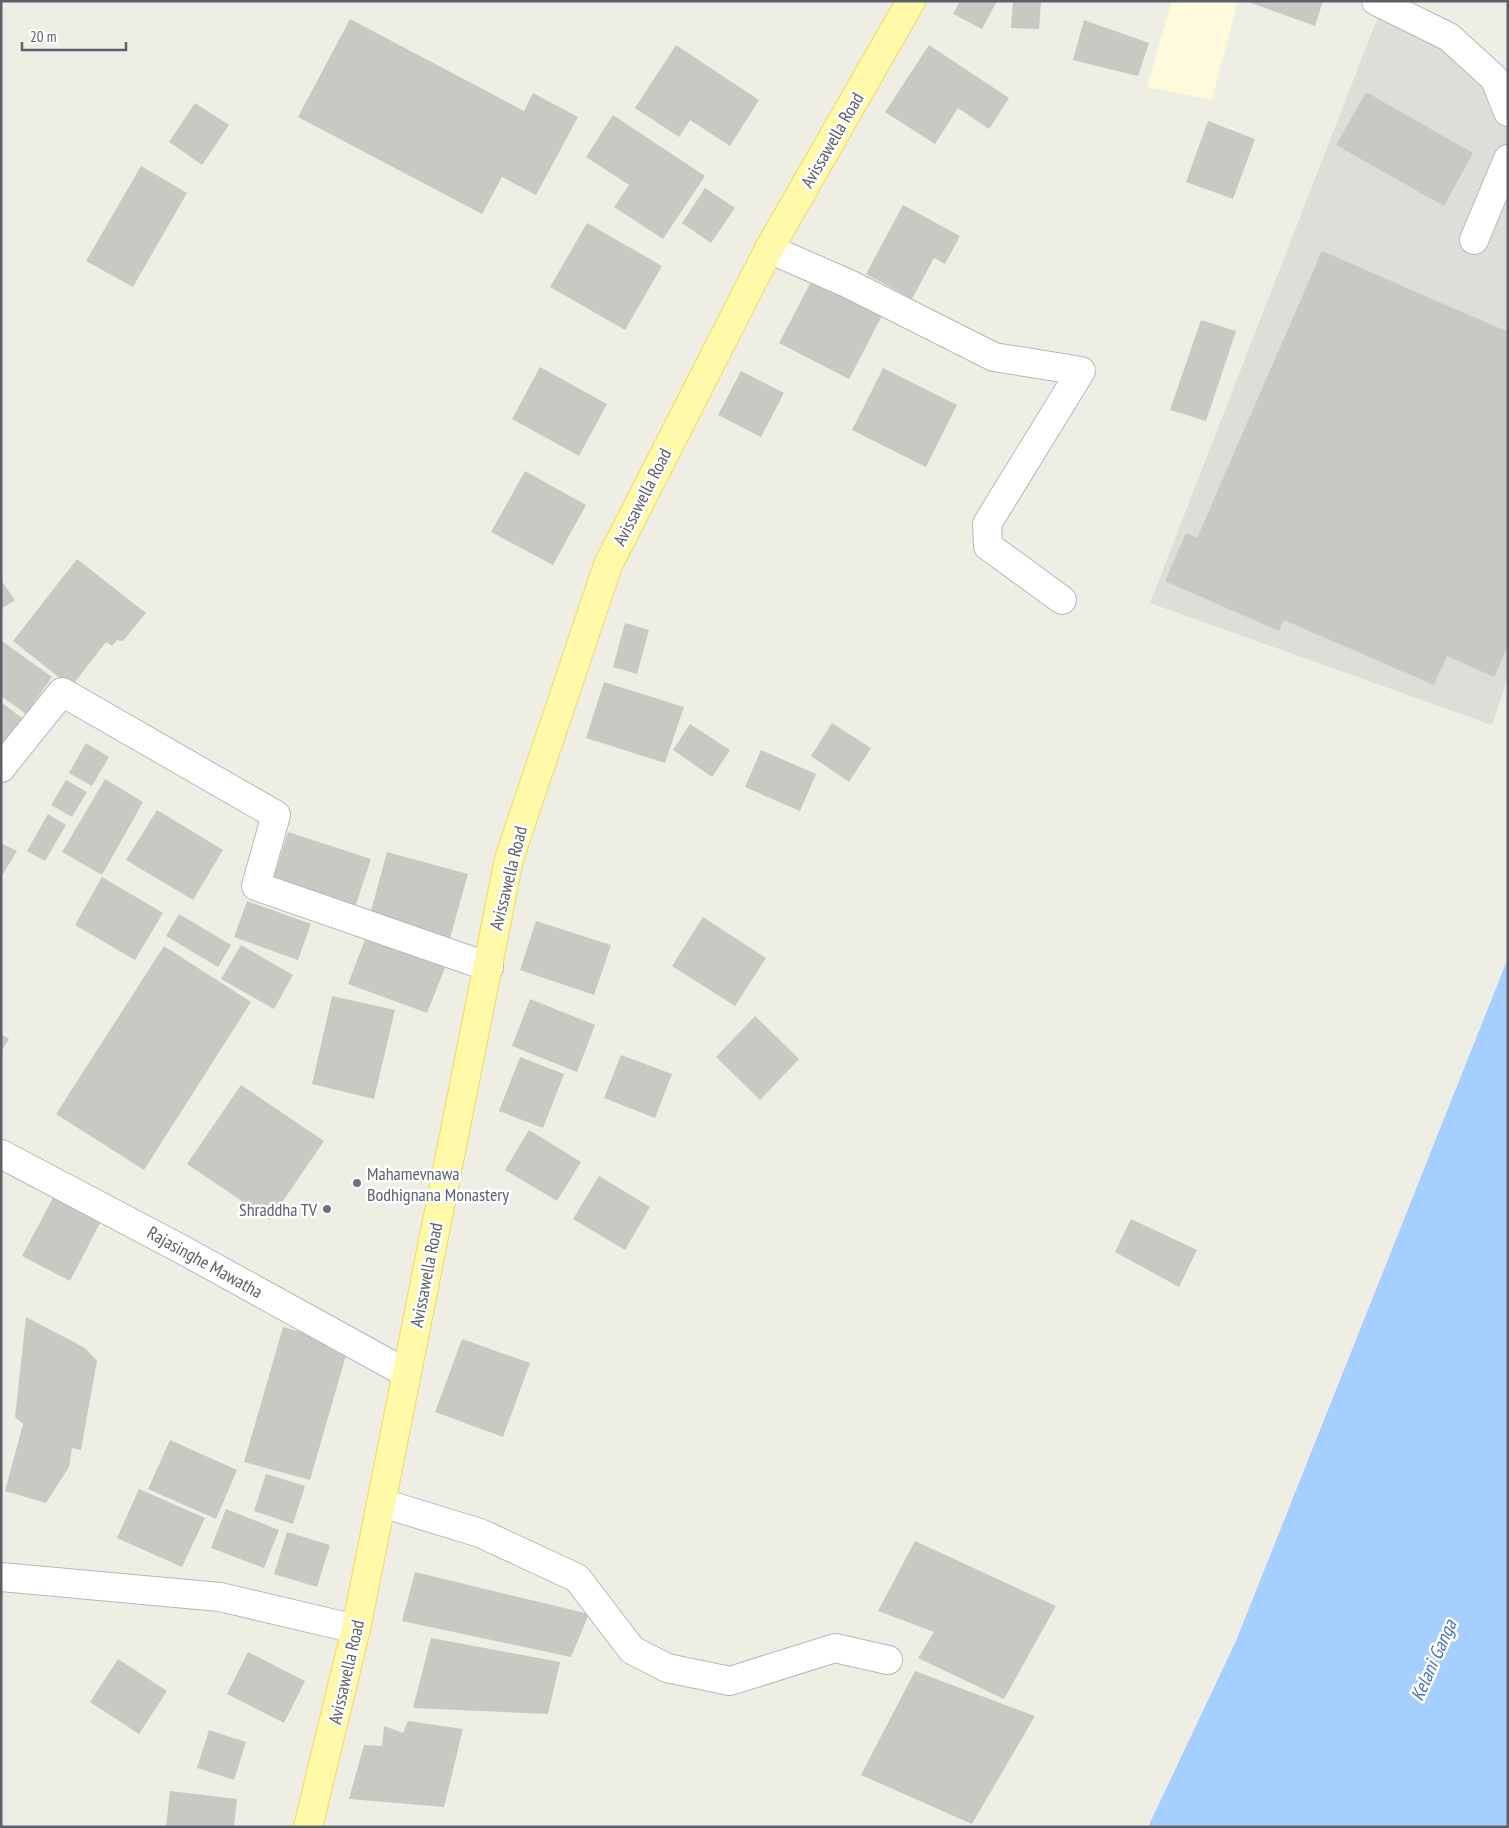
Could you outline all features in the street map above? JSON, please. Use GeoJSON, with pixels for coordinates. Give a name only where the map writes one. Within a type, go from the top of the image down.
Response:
{"type":"FeatureCollection","features":[{"type":"Feature","properties":{"kind":"main road","name":"Avissawella Road"},"geometry":{"type":"LineString","coordinates":[[308,1827],[356,1629],[509,860],[608,564],[769,249],[911,1]]}},
{"type":"Feature","properties":{"kind":"street"},"geometry":{"type":"LineString","coordinates":[[1376,1],[1449,38],[1495,79],[1508,112]]}},
{"type":"Feature","properties":{"kind":"street"},"geometry":{"type":"LineString","coordinates":[[1474,240],[1508,159]]}},
{"type":"Feature","properties":{"kind":"street"},"geometry":{"type":"LineString","coordinates":[[769,249],[846,283],[994,357],[1081,371],[987,524],[988,546],[1062,600]]}},
{"type":"Feature","properties":{"kind":"street"},"geometry":{"type":"LineString","coordinates":[[1,768],[62,692],[276,815],[256,886],[488,967]]}},
{"type":"Feature","properties":{"kind":"street","name":"Rajasinghe Mawatha"},"geometry":{"type":"LineString","coordinates":[[1,1154],[181,1249],[406,1373]]}},
{"type":"Feature","properties":{"kind":"street"},"geometry":{"type":"LineString","coordinates":[[382,1503],[480,1533],[577,1578],[632,1650],[667,1668],[730,1681],[836,1648],[888,1660]]}},
{"type":"Feature","properties":{"kind":"street"},"geometry":{"type":"LineString","coordinates":[[1,1576],[220,1597],[356,1629]]}},
{"type":"Feature","properties":{"kind":"shaded area"},"geometry":{"type":"Polygon","coordinates":[[[1172,1],[1227,1],[1237,4],[1212,100],[1147,87],[1172,1]]]}},
{"type":"Feature","properties":{"kind":"shaded area"},"geometry":{"type":"Polygon","coordinates":[[[1381,9],[1508,81],[1508,677],[1492,725],[1150,603],[1381,9]]]}},
{"type":"Feature","properties":{"kind":"water","name":"Kelani Ganga"},"geometry":{"type":"Polygon","coordinates":[[[1508,958],[1508,1827],[1148,1827],[1236,1641],[1508,958]]]}},
{"type":"Feature","properties":{"kind":"building"},"geometry":{"type":"Polygon","coordinates":[[[960,1],[997,1],[982,29],[953,14],[960,1]]]}},
{"type":"Feature","properties":{"kind":"building"},"geometry":{"type":"Polygon","coordinates":[[[1013,1],[1041,1],[1039,29],[1011,28],[1013,1]]]}},
{"type":"Feature","properties":{"kind":"building"},"geometry":{"type":"Polygon","coordinates":[[[1246,1],[1323,1],[1315,26],[1246,1]]]}},
{"type":"Feature","properties":{"kind":"building"},"geometry":{"type":"Polygon","coordinates":[[[350,19],[524,111],[533,93],[578,117],[536,195],[502,177],[482,214],[298,117],[350,19]]]}},
{"type":"Feature","properties":{"kind":"building"},"geometry":{"type":"Polygon","coordinates":[[[1084,20],[1149,43],[1138,76],[1073,60],[1084,20]]]}},
{"type":"Feature","properties":{"kind":"building"},"geometry":{"type":"Polygon","coordinates":[[[676,45],[759,100],[730,146],[690,120],[679,137],[635,108],[676,45]]]}},
{"type":"Feature","properties":{"kind":"building"},"geometry":{"type":"Polygon","coordinates":[[[929,45],[1009,98],[989,129],[958,108],[935,144],[885,112],[929,45]]]}},
{"type":"Feature","properties":{"kind":"building"},"geometry":{"type":"Polygon","coordinates":[[[1366,92],[1473,153],[1444,206],[1336,145],[1366,92]]]}},
{"type":"Feature","properties":{"kind":"building"},"geometry":{"type":"Polygon","coordinates":[[[195,103],[229,125],[202,165],[169,142],[195,103]]]}},
{"type":"Feature","properties":{"kind":"building"},"geometry":{"type":"Polygon","coordinates":[[[613,115],[705,176],[663,239],[614,207],[629,185],[586,157],[613,115]]]}},
{"type":"Feature","properties":{"kind":"building"},"geometry":{"type":"Polygon","coordinates":[[[1208,121],[1255,139],[1233,199],[1186,182],[1208,121]]]}},
{"type":"Feature","properties":{"kind":"building"},"geometry":{"type":"Polygon","coordinates":[[[141,166],[187,193],[133,287],[86,261],[141,166]]]}},
{"type":"Feature","properties":{"kind":"building"},"geometry":{"type":"Polygon","coordinates":[[[705,188],[735,208],[711,243],[682,223],[705,188]]]}},
{"type":"Feature","properties":{"kind":"building"},"geometry":{"type":"Polygon","coordinates":[[[903,205],[960,236],[945,264],[934,258],[912,299],[866,274],[903,205]]]}},
{"type":"Feature","properties":{"kind":"building"},"geometry":{"type":"Polygon","coordinates":[[[587,223],[662,266],[625,330],[550,287],[587,223]]]}},
{"type":"Feature","properties":{"kind":"building"},"geometry":{"type":"Polygon","coordinates":[[[1322,251],[1508,332],[1508,646],[1494,677],[1447,656],[1434,685],[1284,620],[1279,631],[1165,581],[1186,533],[1197,538],[1322,251]]]}},
{"type":"Feature","properties":{"kind":"building"},"geometry":{"type":"Polygon","coordinates":[[[813,278],[883,314],[849,379],[779,343],[813,278]]]}},
{"type":"Feature","properties":{"kind":"building"},"geometry":{"type":"Polygon","coordinates":[[[1201,320],[1236,331],[1206,421],[1170,410],[1201,320]]]}},
{"type":"Feature","properties":{"kind":"building"},"geometry":{"type":"Polygon","coordinates":[[[540,367],[607,404],[579,456],[512,419],[540,367]]]}},
{"type":"Feature","properties":{"kind":"building"},"geometry":{"type":"Polygon","coordinates":[[[883,368],[957,405],[926,467],[852,430],[883,368]]]}},
{"type":"Feature","properties":{"kind":"building"},"geometry":{"type":"Polygon","coordinates":[[[741,371],[784,393],[761,437],[718,415],[741,371]]]}},
{"type":"Feature","properties":{"kind":"building"},"geometry":{"type":"Polygon","coordinates":[[[525,471],[586,505],[553,565],[491,532],[525,471]]]}},
{"type":"Feature","properties":{"kind":"building"},"geometry":{"type":"Polygon","coordinates":[[[77,559],[146,613],[123,641],[117,640],[112,646],[106,642],[71,687],[13,641],[77,559]]]}},
{"type":"Feature","properties":{"kind":"building"},"geometry":{"type":"Polygon","coordinates":[[[1,580],[15,600],[1,609],[1,580]]]}},
{"type":"Feature","properties":{"kind":"building"},"geometry":{"type":"Polygon","coordinates":[[[625,623],[649,630],[637,674],[613,667],[625,623]]]}},
{"type":"Feature","properties":{"kind":"building"},"geometry":{"type":"Polygon","coordinates":[[[2,641],[52,677],[26,714],[1,696],[2,641]]]}},
{"type":"Feature","properties":{"kind":"building"},"geometry":{"type":"Polygon","coordinates":[[[604,682],[684,707],[665,763],[586,738],[604,682]]]}},
{"type":"Feature","properties":{"kind":"building"},"geometry":{"type":"Polygon","coordinates":[[[1,702],[26,721],[1,755],[1,702]]]}},
{"type":"Feature","properties":{"kind":"building"},"geometry":{"type":"Polygon","coordinates":[[[832,723],[871,748],[849,782],[811,756],[832,723]]]}},
{"type":"Feature","properties":{"kind":"building"},"geometry":{"type":"Polygon","coordinates":[[[690,724],[730,750],[712,777],[673,750],[690,724]]]}},
{"type":"Feature","properties":{"kind":"building"},"geometry":{"type":"Polygon","coordinates":[[[86,743],[109,757],[92,786],[69,773],[86,743]]]}},
{"type":"Feature","properties":{"kind":"building"},"geometry":{"type":"Polygon","coordinates":[[[761,750],[816,774],[800,811],[745,787],[761,750]]]}},
{"type":"Feature","properties":{"kind":"building"},"geometry":{"type":"Polygon","coordinates":[[[105,779],[143,802],[102,875],[62,852],[105,779]]]}},
{"type":"Feature","properties":{"kind":"building"},"geometry":{"type":"Polygon","coordinates":[[[66,780],[87,792],[72,817],[51,805],[66,780]]]}},
{"type":"Feature","properties":{"kind":"building"},"geometry":{"type":"Polygon","coordinates":[[[157,810],[223,850],[193,900],[126,860],[157,810]]]}},
{"type":"Feature","properties":{"kind":"building"},"geometry":{"type":"Polygon","coordinates":[[[48,814],[66,825],[45,861],[27,851],[48,814]]]}},
{"type":"Feature","properties":{"kind":"building"},"geometry":{"type":"Polygon","coordinates":[[[288,832],[371,859],[353,913],[271,886],[288,832]]]}},
{"type":"Feature","properties":{"kind":"building"},"geometry":{"type":"Polygon","coordinates":[[[1,843],[17,851],[3,874],[1,873],[1,843]]]}},
{"type":"Feature","properties":{"kind":"building"},"geometry":{"type":"Polygon","coordinates":[[[387,852],[468,874],[448,945],[368,922],[387,852]]]}},
{"type":"Feature","properties":{"kind":"building"},"geometry":{"type":"Polygon","coordinates":[[[102,877],[163,913],[135,960],[75,925],[102,877]]]}},
{"type":"Feature","properties":{"kind":"building"},"geometry":{"type":"Polygon","coordinates":[[[247,901],[311,924],[298,960],[234,937],[247,901]]]}},
{"type":"Feature","properties":{"kind":"building"},"geometry":{"type":"Polygon","coordinates":[[[179,914],[231,945],[218,967],[166,936],[179,914]]]}},
{"type":"Feature","properties":{"kind":"building"},"geometry":{"type":"Polygon","coordinates":[[[703,917],[766,958],[735,1006],[672,966],[703,917]]]}},
{"type":"Feature","properties":{"kind":"building"},"geometry":{"type":"Polygon","coordinates":[[[536,921],[611,945],[594,995],[520,970],[536,921]]]}},
{"type":"Feature","properties":{"kind":"building"},"geometry":{"type":"Polygon","coordinates":[[[367,934],[446,965],[427,1013],[348,984],[367,934]]]}},
{"type":"Feature","properties":{"kind":"building"},"geometry":{"type":"Polygon","coordinates":[[[241,945],[293,975],[274,1009],[221,979],[241,945]]]}},
{"type":"Feature","properties":{"kind":"building"},"geometry":{"type":"Polygon","coordinates":[[[164,946],[251,1002],[144,1170],[56,1114],[164,946]]]}},
{"type":"Feature","properties":{"kind":"building"},"geometry":{"type":"Polygon","coordinates":[[[332,996],[395,1010],[374,1099],[312,1084],[332,996]]]}},
{"type":"Feature","properties":{"kind":"building"},"geometry":{"type":"Polygon","coordinates":[[[530,999],[595,1025],[577,1072],[512,1046],[530,999]]]}},
{"type":"Feature","properties":{"kind":"building"},"geometry":{"type":"Polygon","coordinates":[[[755,1016],[799,1059],[760,1100],[716,1057],[755,1016]]]}},
{"type":"Feature","properties":{"kind":"building"},"geometry":{"type":"Polygon","coordinates":[[[1,1034],[9,1039],[1,1052],[1,1034]]]}},
{"type":"Feature","properties":{"kind":"building"},"geometry":{"type":"Polygon","coordinates":[[[621,1055],[672,1074],[655,1118],[604,1098],[621,1055]]]}},
{"type":"Feature","properties":{"kind":"building"},"geometry":{"type":"Polygon","coordinates":[[[520,1057],[564,1074],[543,1128],[499,1111],[520,1057]]]}},
{"type":"Feature","properties":{"kind":"building"},"geometry":{"type":"Polygon","coordinates":[[[241,1085],[324,1141],[270,1220],[187,1164],[241,1085]]]}},
{"type":"Feature","properties":{"kind":"building"},"geometry":{"type":"Polygon","coordinates":[[[529,1130],[581,1162],[557,1201],[505,1170],[529,1130]]]}},
{"type":"Feature","properties":{"kind":"building"},"geometry":{"type":"Polygon","coordinates":[[[599,1176],[650,1207],[625,1250],[573,1219],[599,1176]]]}},
{"type":"Feature","properties":{"kind":"building"},"geometry":{"type":"Polygon","coordinates":[[[54,1196],[101,1221],[70,1281],[22,1256],[54,1196]]]}},
{"type":"Feature","properties":{"kind":"building"},"geometry":{"type":"Polygon","coordinates":[[[1131,1219],[1197,1250],[1179,1287],[1115,1252],[1131,1219]]]}},
{"type":"Feature","properties":{"kind":"building"},"geometry":{"type":"Polygon","coordinates":[[[26,1317],[85,1348],[97,1361],[81,1450],[72,1448],[69,1467],[46,1503],[5,1491],[23,1424],[15,1417],[26,1317]]]}},
{"type":"Feature","properties":{"kind":"building"},"geometry":{"type":"Polygon","coordinates":[[[283,1327],[349,1345],[310,1480],[244,1462],[283,1327]]]}},
{"type":"Feature","properties":{"kind":"building"},"geometry":{"type":"Polygon","coordinates":[[[462,1339],[530,1363],[503,1437],[435,1412],[462,1339]]]}},
{"type":"Feature","properties":{"kind":"building"},"geometry":{"type":"Polygon","coordinates":[[[170,1440],[237,1470],[216,1519],[148,1489],[170,1440]]]}},
{"type":"Feature","properties":{"kind":"building"},"geometry":{"type":"Polygon","coordinates":[[[266,1474],[305,1486],[293,1524],[254,1511],[266,1474]]]}},
{"type":"Feature","properties":{"kind":"building"},"geometry":{"type":"Polygon","coordinates":[[[139,1489],[205,1518],[182,1567],[117,1538],[139,1489]]]}},
{"type":"Feature","properties":{"kind":"building"},"geometry":{"type":"Polygon","coordinates":[[[226,1509],[279,1530],[264,1568],[211,1548],[226,1509]]]}},
{"type":"Feature","properties":{"kind":"building"},"geometry":{"type":"Polygon","coordinates":[[[287,1532],[330,1545],[317,1587],[274,1574],[287,1532]]]}},
{"type":"Feature","properties":{"kind":"building"},"geometry":{"type":"Polygon","coordinates":[[[915,1541],[1056,1606],[1004,1699],[918,1658],[934,1632],[878,1611],[915,1541]]]}},
{"type":"Feature","properties":{"kind":"building"},"geometry":{"type":"Polygon","coordinates":[[[415,1572],[589,1614],[571,1657],[402,1621],[415,1572]]]}},
{"type":"Feature","properties":{"kind":"building"},"geometry":{"type":"Polygon","coordinates":[[[431,1638],[560,1662],[548,1714],[413,1708],[431,1638]]]}},
{"type":"Feature","properties":{"kind":"building"},"geometry":{"type":"Polygon","coordinates":[[[248,1652],[305,1681],[284,1723],[227,1694],[248,1652]]]}},
{"type":"Feature","properties":{"kind":"building"},"geometry":{"type":"Polygon","coordinates":[[[118,1659],[167,1691],[139,1734],[90,1702],[118,1659]]]}},
{"type":"Feature","properties":{"kind":"building"},"geometry":{"type":"Polygon","coordinates":[[[915,1671],[1035,1716],[972,1824],[861,1775],[915,1671]]]}},
{"type":"Feature","properties":{"kind":"building"},"geometry":{"type":"Polygon","coordinates":[[[408,1721],[463,1729],[444,1807],[349,1799],[364,1745],[382,1746],[384,1726],[403,1733],[408,1721]]]}},
{"type":"Feature","properties":{"kind":"building"},"geometry":{"type":"Polygon","coordinates":[[[209,1730],[246,1742],[234,1780],[197,1768],[209,1730]]]}},
{"type":"Feature","properties":{"kind":"building"},"geometry":{"type":"Polygon","coordinates":[[[170,1791],[237,1799],[234,1827],[166,1827],[170,1791]]]}},
{"type":"Feature","properties":{"kind":"place","name":"Mahamevnawa Bodhignana Monastery"},"geometry":{"type":"Point","coordinates":[357,1183]}},
{"type":"Feature","properties":{"kind":"place","name":"Shraddha TV"},"geometry":{"type":"Point","coordinates":[327,1209]}}]}
